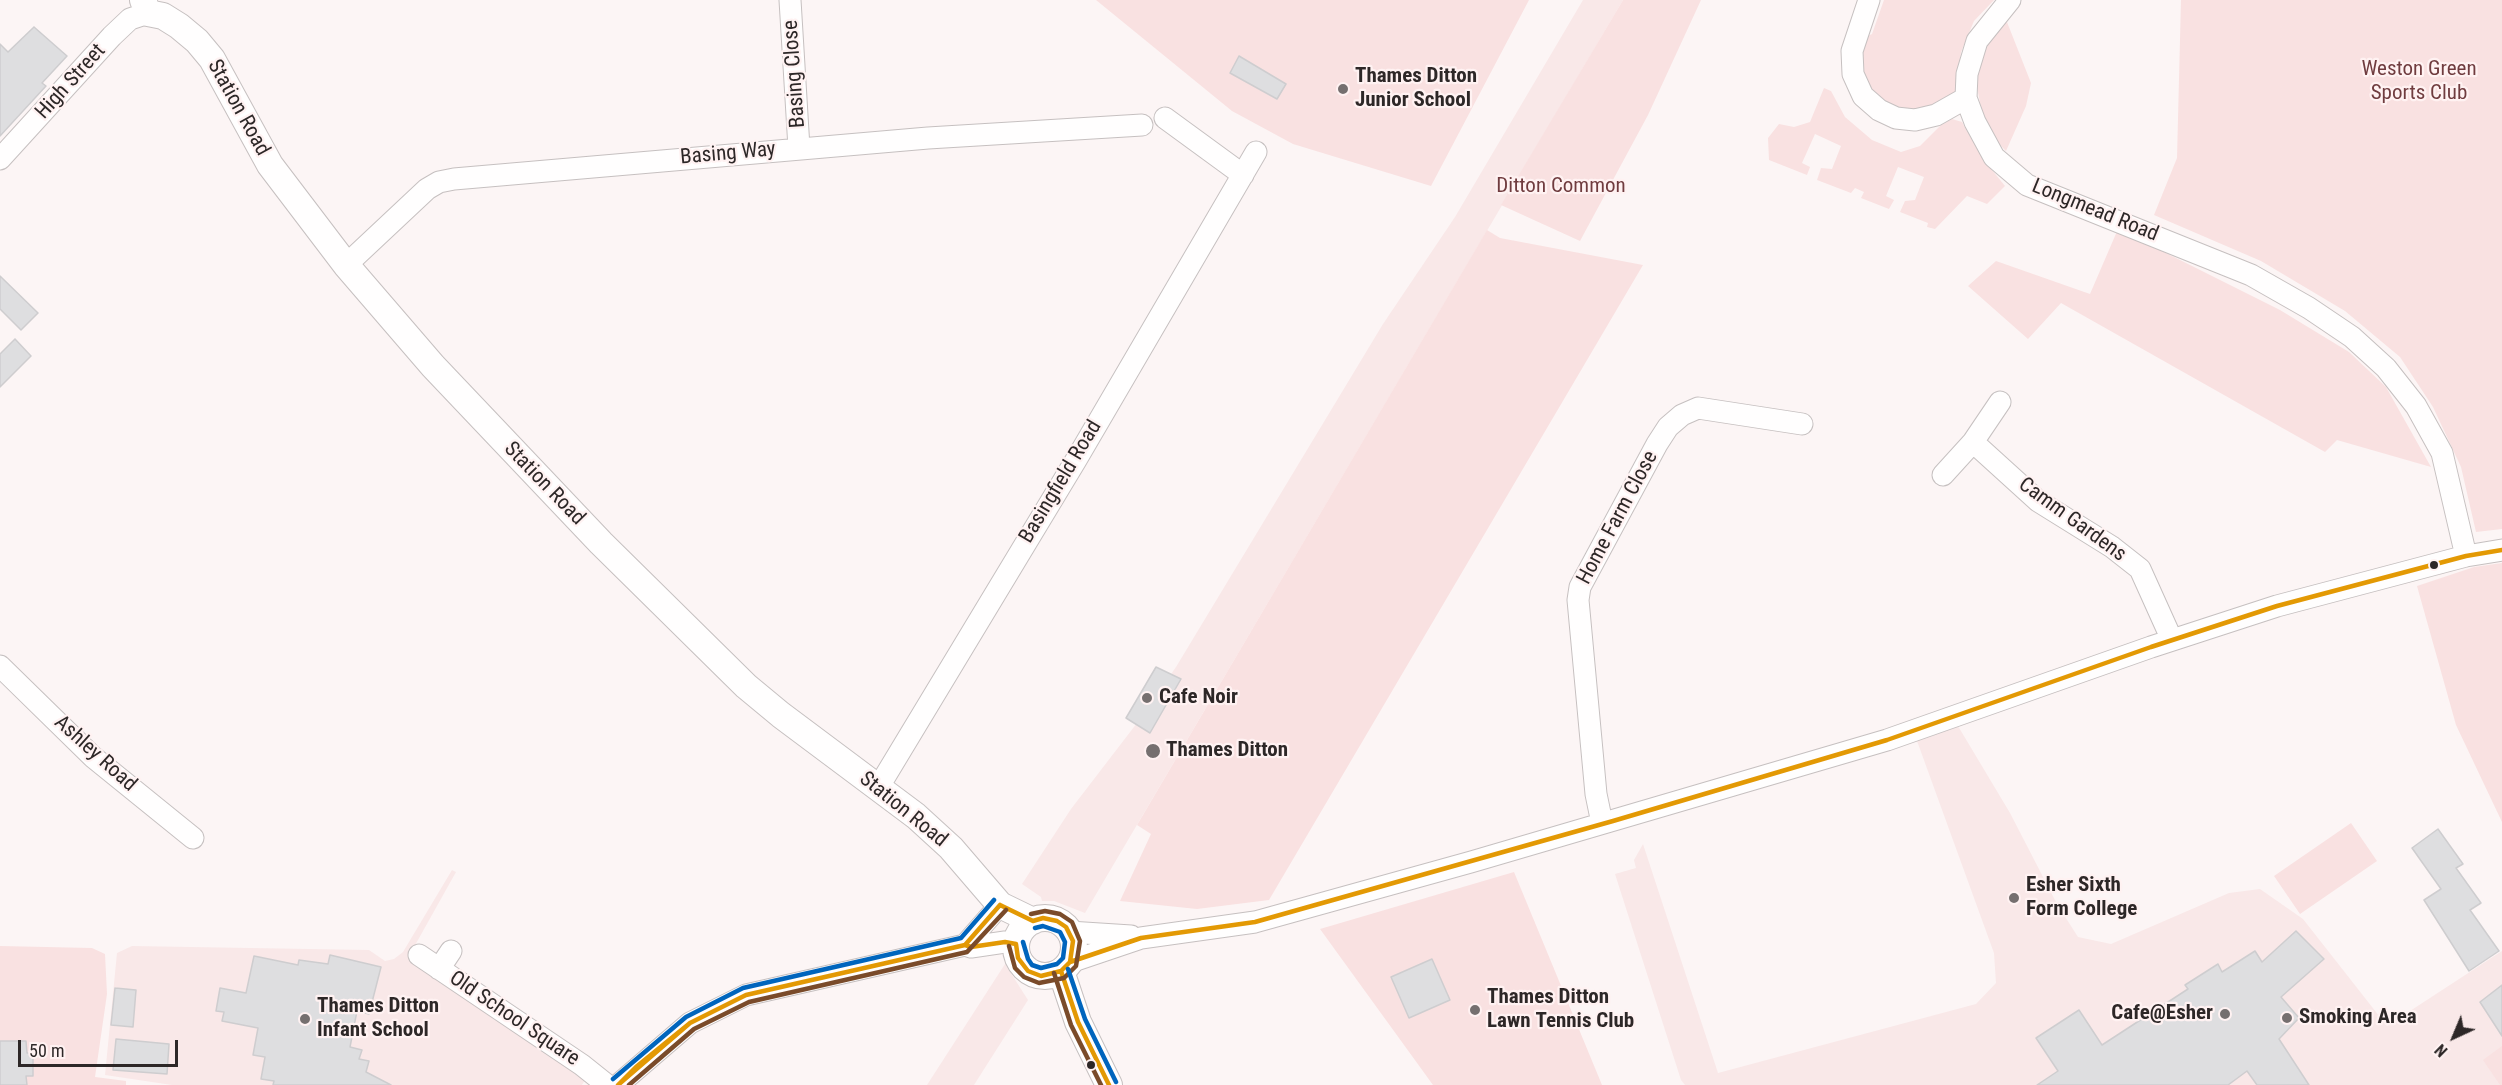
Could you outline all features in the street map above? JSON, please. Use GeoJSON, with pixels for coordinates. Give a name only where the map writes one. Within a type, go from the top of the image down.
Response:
{"type":"FeatureCollection","features":[{"type":"Feature","properties":{"kind":"main road","name":"Station Road"},"geometry":{"type":"LineString","coordinates":[[146,6],[179,26],[212,59],[270,165],[346,265],[491,429],[704,646],[781,715],[916,816],[951,848],[1022,934]]}},
{"type":"Feature","properties":{"kind":"main road"},"geometry":{"type":"LineString","coordinates":[[1066,967],[1041,976],[1028,970],[1018,958],[1022,934],[1043,918],[1058,921],[1070,932],[1074,948],[1066,967],[1078,1022],[1109,1085]]}},
{"type":"Feature","properties":{"kind":"street","name":"Basing Close"},"geometry":{"type":"LineString","coordinates":[[790,0],[799,148]]}},
{"type":"Feature","properties":{"kind":"street"},"geometry":{"type":"LineString","coordinates":[[1869,0],[1852,51],[1853,74],[1863,96],[1879,110],[1896,118],[1915,120],[1936,115],[1966,98]]}},
{"type":"Feature","properties":{"kind":"street","name":"Longmead Road"},"geometry":{"type":"LineString","coordinates":[[2010,0],[1977,41],[1967,74],[1966,98],[1975,122],[1994,157],[2027,185],[2251,275],[2309,308],[2352,337],[2386,368],[2416,406],[2442,453],[2466,556]]}},
{"type":"Feature","properties":{"kind":"street","name":"High Street"},"geometry":{"type":"LineString","coordinates":[[0,159],[118,30],[146,6]]}},
{"type":"Feature","properties":{"kind":"street"},"geometry":{"type":"LineString","coordinates":[[1165,118],[1243,175]]}},
{"type":"Feature","properties":{"kind":"street","name":"Basing Way"},"geometry":{"type":"LineString","coordinates":[[346,265],[427,189],[439,182],[584,166],[799,148],[1142,125]]}},
{"type":"Feature","properties":{"kind":"street","name":"Basingfield Road"},"geometry":{"type":"LineString","coordinates":[[878,788],[1076,459],[1256,152]]}},
{"type":"Feature","properties":{"kind":"street"},"geometry":{"type":"LineString","coordinates":[[1943,476],[1973,442],[2000,402]]}},
{"type":"Feature","properties":{"kind":"street","name":"Home Farm Close"},"geometry":{"type":"LineString","coordinates":[[1602,823],[1596,794],[1578,600],[1580,587],[1657,444],[1668,427],[1682,415],[1698,408],[1802,424]]}},
{"type":"Feature","properties":{"kind":"street","name":"Camm Gardens"},"geometry":{"type":"LineString","coordinates":[[1973,442],[2038,501],[2112,547],[2140,569],[2172,640]]}},
{"type":"Feature","properties":{"kind":"street"},"geometry":{"type":"LineString","coordinates":[[1070,932],[1141,938],[1255,922],[1887,740],[2172,640],[2277,606],[2466,556],[2502,550]]}},
{"type":"Feature","properties":{"kind":"street","name":"Ashley Road"},"geometry":{"type":"LineString","coordinates":[[0,666],[93,757],[193,838]]}},
{"type":"Feature","properties":{"kind":"street"},"geometry":{"type":"LineString","coordinates":[[965,945],[1000,905]]}},
{"type":"Feature","properties":{"kind":"street"},"geometry":{"type":"LineString","coordinates":[[618,1085],[690,1023],[746,995],[965,945],[972,947],[1005,942],[1022,934]]}},
{"type":"Feature","properties":{"kind":"street"},"geometry":{"type":"LineString","coordinates":[[1066,967],[1141,938]]}},
{"type":"Feature","properties":{"kind":"street"},"geometry":{"type":"LineString","coordinates":[[439,969],[451,951]]}},
{"type":"Feature","properties":{"kind":"street","name":"Old School Square"},"geometry":{"type":"LineString","coordinates":[[419,955],[582,1065],[607,1085]]}},
{"type":"Feature","properties":{"kind":"shaded area"},"geometry":{"type":"Polygon","coordinates":[[[1583,0],[1623,0],[1085,913],[1054,901],[1042,901],[1041,897],[1022,884],[1071,809],[1137,723],[1176,667],[1383,324],[1455,217],[1583,0]]]}},
{"type":"Feature","properties":{"kind":"shaded area","name":"Esher Sixth Form College"},"geometry":{"type":"Polygon","coordinates":[[[1952,716],[2010,813],[2057,904],[2078,937],[2111,944],[2229,893],[2260,889],[2303,919],[2387,1026],[2502,951],[2502,1085],[1685,1085],[1681,1080],[1615,874],[1636,868],[1634,860],[1643,844],[1718,1073],[1976,1004],[1996,983],[1994,953],[1913,730],[1952,716]]]}},
{"type":"Feature","properties":{"kind":"shaded area","name":"Thames Ditton Infant School"},"geometry":{"type":"Polygon","coordinates":[[[452,870],[456,872],[409,956],[586,1078],[582,1085],[172,1085],[105,1075],[117,953],[132,946],[369,950],[385,961],[394,959],[403,952],[452,870]]]}},
{"type":"Feature","properties":{"kind":"shaded area"},"geometry":{"type":"Polygon","coordinates":[[[1005,964],[1028,1000],[974,1085],[927,1085],[1005,964]]]}},
{"type":"Feature","properties":{"kind":"green space","name":"Thames Ditton Junior School"},"geometry":{"type":"Polygon","coordinates":[[[1096,0],[1529,0],[1431,186],[1293,144],[1232,111],[1096,0]]]}},
{"type":"Feature","properties":{"kind":"green space","name":"Ditton Common"},"geometry":{"type":"Polygon","coordinates":[[[1623,0],[1701,0],[1648,115],[1580,241],[1501,205],[1623,0]]]}},
{"type":"Feature","properties":{"kind":"green space"},"geometry":{"type":"Polygon","coordinates":[[[1884,0],[1994,0],[1974,21],[1961,52],[1957,89],[1953,99],[1906,113],[1887,107],[1863,82],[1861,39],[1872,34],[1884,0]]]}},
{"type":"Feature","properties":{"kind":"green space","name":"Weston Green Sports Club"},"geometry":{"type":"Polygon","coordinates":[[[2181,0],[2502,0],[2502,529],[2476,532],[2461,467],[2433,407],[2400,357],[2345,311],[2261,261],[2154,215],[2177,158],[2181,0]]]}},
{"type":"Feature","properties":{"kind":"green space"},"geometry":{"type":"Polygon","coordinates":[[[2007,22],[2031,83],[2026,106],[2006,151],[1995,140],[1983,120],[1975,75],[1990,33],[2007,22]]]}},
{"type":"Feature","properties":{"kind":"green space"},"geometry":{"type":"Polygon","coordinates":[[[1824,88],[1831,91],[1845,117],[1872,140],[1901,152],[1920,146],[1941,125],[1952,119],[1962,122],[1983,159],[2005,186],[1987,204],[1967,196],[1935,229],[1927,227],[1928,223],[1900,212],[1905,201],[1915,200],[1924,177],[1898,167],[1886,196],[1894,200],[1889,209],[1861,198],[1864,192],[1855,188],[1851,193],[1817,180],[1821,168],[1832,169],[1841,146],[1815,134],[1802,163],[1810,167],[1807,175],[1769,160],[1768,138],[1779,124],[1794,127],[1810,122],[1824,88]]]}},
{"type":"Feature","properties":{"kind":"green space"},"geometry":{"type":"Polygon","coordinates":[[[2118,229],[2280,310],[2349,352],[2386,387],[2431,467],[2337,440],[2325,452],[2061,303],[2028,339],[1968,286],[1996,261],[2090,294],[2118,229]]]}},
{"type":"Feature","properties":{"kind":"green space"},"geometry":{"type":"Polygon","coordinates":[[[1487,230],[1500,238],[1643,265],[1269,900],[1197,909],[1120,901],[1151,834],[1137,825],[1487,230]]]}},
{"type":"Feature","properties":{"kind":"green space"},"geometry":{"type":"Polygon","coordinates":[[[2502,563],[2502,822],[2456,725],[2417,586],[2474,567],[2502,563]]]}},
{"type":"Feature","properties":{"kind":"green space"},"geometry":{"type":"Polygon","coordinates":[[[2351,823],[2377,861],[2300,914],[2274,876],[2351,823]]]}},
{"type":"Feature","properties":{"kind":"green space","name":"Thames Ditton Lawn Tennis Club"},"geometry":{"type":"Polygon","coordinates":[[[1514,872],[1602,1085],[1433,1085],[1320,929],[1514,872]]]}},
{"type":"Feature","properties":{"kind":"green space"},"geometry":{"type":"Polygon","coordinates":[[[0,946],[92,948],[105,954],[107,994],[95,1077],[126,1081],[126,1085],[0,1085],[0,946]]]}},
{"type":"Feature","properties":{"kind":"green space"},"geometry":{"type":"Polygon","coordinates":[[[2502,1046],[2502,1085],[2500,1085],[2483,1060],[2502,1046]]]}},
{"type":"Feature","properties":{"kind":"building"},"geometry":{"type":"Polygon","coordinates":[[[34,27],[67,56],[42,83],[46,86],[0,136],[0,44],[8,52],[34,27]]]}},
{"type":"Feature","properties":{"kind":"building"},"geometry":{"type":"Polygon","coordinates":[[[1239,56],[1286,84],[1277,99],[1230,73],[1239,56]]]}},
{"type":"Feature","properties":{"kind":"building"},"geometry":{"type":"Polygon","coordinates":[[[0,276],[38,313],[21,330],[0,309],[0,276]]]}},
{"type":"Feature","properties":{"kind":"building"},"geometry":{"type":"Polygon","coordinates":[[[15,339],[31,356],[0,387],[0,354],[15,339]]]}},
{"type":"Feature","properties":{"kind":"building"},"geometry":{"type":"Polygon","coordinates":[[[1156,667],[1181,679],[1150,733],[1126,718],[1156,667]]]}},
{"type":"Feature","properties":{"kind":"building"},"geometry":{"type":"Polygon","coordinates":[[[2438,829],[2463,864],[2456,868],[2481,903],[2470,910],[2499,951],[2469,971],[2424,900],[2441,889],[2412,848],[2438,829]]]}},
{"type":"Feature","properties":{"kind":"building"},"geometry":{"type":"Polygon","coordinates":[[[2296,931],[2324,959],[2281,997],[2299,1018],[2279,1039],[2309,1085],[2257,1085],[2247,1071],[2228,1085],[2037,1085],[2058,1071],[2036,1038],[2079,1010],[2102,1045],[2188,989],[2185,985],[2218,964],[2222,972],[2255,951],[2262,962],[2296,931]]]}},
{"type":"Feature","properties":{"kind":"building"},"geometry":{"type":"Polygon","coordinates":[[[330,955],[381,967],[369,1014],[357,1011],[350,1047],[362,1050],[359,1059],[369,1061],[366,1072],[391,1085],[273,1085],[274,1081],[261,1079],[265,1057],[253,1055],[258,1028],[222,1021],[224,1012],[216,1011],[220,988],[246,993],[254,956],[298,965],[299,960],[328,964],[330,955]]]}},
{"type":"Feature","properties":{"kind":"building"},"geometry":{"type":"Polygon","coordinates":[[[1432,959],[1450,1000],[1409,1018],[1391,977],[1432,959]]]}},
{"type":"Feature","properties":{"kind":"building"},"geometry":{"type":"Polygon","coordinates":[[[2502,985],[2502,1036],[2480,1002],[2502,985]]]}},
{"type":"Feature","properties":{"kind":"building"},"geometry":{"type":"Polygon","coordinates":[[[115,988],[136,990],[133,1027],[111,1025],[115,988]]]}},
{"type":"Feature","properties":{"kind":"building"},"geometry":{"type":"Polygon","coordinates":[[[116,1039],[169,1044],[167,1074],[113,1070],[116,1039]]]}},
{"type":"Feature","properties":{"kind":"building"},"geometry":{"type":"Polygon","coordinates":[[[0,1041],[26,1041],[27,1053],[33,1053],[33,1076],[26,1076],[27,1085],[0,1085],[0,1041]]]}},
{"type":"Feature","properties":{"kind":"transit line"},"geometry":{"type":"LineString","coordinates":[[1061,971],[1070,962],[1141,938],[1255,922],[1613,821],[1887,740],[2151,647],[2277,606],[2466,556],[2502,550]]}},
{"type":"Feature","properties":{"kind":"transit line"},"geometry":{"type":"LineString","coordinates":[[613,1079],[686,1017],[743,988],[961,938],[994,900]]}},
{"type":"Feature","properties":{"kind":"transit line"},"geometry":{"type":"LineString","coordinates":[[1000,905],[1033,921],[1043,918],[1057,921],[1066,927],[1073,941],[1070,962],[1061,971],[1041,976],[1028,971],[1018,958],[1016,944],[1005,942],[971,947],[965,945],[1000,905]]}},
{"type":"Feature","properties":{"kind":"transit line"},"geometry":{"type":"LineString","coordinates":[[629,1085],[694,1029],[749,1002],[967,952],[1006,910]]}},
{"type":"Feature","properties":{"kind":"transit line"},"geometry":{"type":"LineString","coordinates":[[1009,946],[1015,968],[1024,977],[1039,983],[1064,978],[1076,966],[1080,941],[1072,922],[1060,914],[1045,911],[1031,914]]}},
{"type":"Feature","properties":{"kind":"transit line"},"geometry":{"type":"LineString","coordinates":[[1023,942],[1032,965],[1041,968],[1057,964],[1063,958],[1065,942],[1060,932],[1043,926],[1035,928]]}},
{"type":"Feature","properties":{"kind":"transit line"},"geometry":{"type":"LineString","coordinates":[[746,995],[965,945]]}},
{"type":"Feature","properties":{"kind":"transit line"},"geometry":{"type":"LineString","coordinates":[[746,995],[965,945]]}},
{"type":"Feature","properties":{"kind":"transit line"},"geometry":{"type":"LineString","coordinates":[[1068,969],[1085,1019],[1116,1082]]}},
{"type":"Feature","properties":{"kind":"transit line"},"geometry":{"type":"LineString","coordinates":[[1061,971],[1078,1022],[1109,1085]]}},
{"type":"Feature","properties":{"kind":"transit line"},"geometry":{"type":"LineString","coordinates":[[1054,973],[1071,1025],[1101,1085]]}},
{"type":"Feature","properties":{"kind":"transit line"},"geometry":{"type":"LineString","coordinates":[[690,1023],[746,995]]}},
{"type":"Feature","properties":{"kind":"transit line"},"geometry":{"type":"LineString","coordinates":[[690,1023],[746,995]]}},
{"type":"Feature","properties":{"kind":"transit line"},"geometry":{"type":"LineString","coordinates":[[690,1023],[618,1085],[636,1067],[690,1023]]}},
{"type":"Feature","properties":{"kind":"place","name":"Thames Ditton Junior School"},"geometry":{"type":"Point","coordinates":[1343,89]}},
{"type":"Feature","properties":{"kind":"place","name":"Cafe Noir"},"geometry":{"type":"Point","coordinates":[1147,698]}},
{"type":"Feature","properties":{"kind":"place","name":"Thames Ditton"},"geometry":{"type":"Point","coordinates":[1153,751]}},
{"type":"Feature","properties":{"kind":"place","name":"Esher Sixth Form College"},"geometry":{"type":"Point","coordinates":[2014,898]}},
{"type":"Feature","properties":{"kind":"place","name":"Thames Ditton Lawn Tennis Club"},"geometry":{"type":"Point","coordinates":[1475,1010]}},
{"type":"Feature","properties":{"kind":"place","name":"Cafe@Esher"},"geometry":{"type":"Point","coordinates":[2225,1014]}},
{"type":"Feature","properties":{"kind":"place","name":"Smoking Area"},"geometry":{"type":"Point","coordinates":[2287,1018]}},
{"type":"Feature","properties":{"kind":"place","name":"Thames Ditton Infant School"},"geometry":{"type":"Point","coordinates":[305,1019]}}]}
